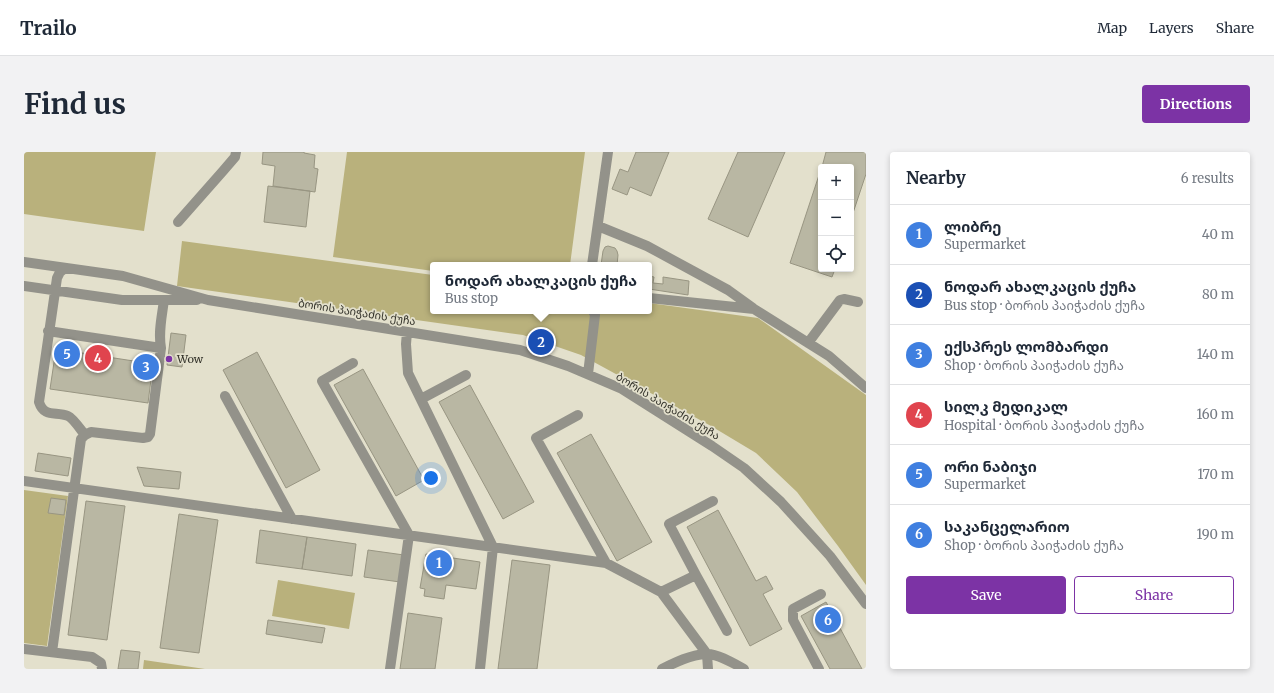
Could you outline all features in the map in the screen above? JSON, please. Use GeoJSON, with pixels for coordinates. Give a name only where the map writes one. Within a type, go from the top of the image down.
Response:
{"type":"FeatureCollection","features":[{"type":"Feature","properties":{"kind":"street"},"geometry":{"type":"LineString","coordinates":[[178,222],[224,171],[235,157],[236,152]]}},
{"type":"Feature","properties":{"kind":"street"},"geometry":{"type":"LineString","coordinates":[[592,262],[608,152]]}},
{"type":"Feature","properties":{"kind":"street"},"geometry":{"type":"LineString","coordinates":[[598,226],[647,246],[728,290],[754,309],[829,356],[866,388]]}},
{"type":"Feature","properties":{"kind":"street","name":"ბორის პაიჭაძის ქუჩა"},"geometry":{"type":"LineString","coordinates":[[24,262],[124,276],[208,300],[520,350],[588,374],[622,389],[744,468],[786,507],[830,556],[866,604]]}},
{"type":"Feature","properties":{"kind":"street"},"geometry":{"type":"LineString","coordinates":[[65,268],[60,272],[57,278],[48,331],[40,402],[41,408],[48,413],[69,416],[85,435]]}},
{"type":"Feature","properties":{"kind":"street"},"geometry":{"type":"LineString","coordinates":[[139,300],[148,295],[152,288],[152,283]]}},
{"type":"Feature","properties":{"kind":"street","name":"ბორის პაიჭაძის ქუჩა"},"geometry":{"type":"LineString","coordinates":[[24,286],[122,300],[208,300]]}},
{"type":"Feature","properties":{"kind":"street"},"geometry":{"type":"LineString","coordinates":[[652,298],[754,309]]}},
{"type":"Feature","properties":{"kind":"street"},"geometry":{"type":"LineString","coordinates":[[808,342],[840,300],[844,299],[858,302]]}},
{"type":"Feature","properties":{"kind":"street"},"geometry":{"type":"LineString","coordinates":[[52,652],[81,439],[91,432],[143,438],[148,437],[150,434],[161,348],[160,326],[164,300]]}},
{"type":"Feature","properties":{"kind":"street"},"geometry":{"type":"LineString","coordinates":[[588,374],[595,314]]}},
{"type":"Feature","properties":{"kind":"street"},"geometry":{"type":"LineString","coordinates":[[48,331],[161,348]]}},
{"type":"Feature","properties":{"kind":"street"},"geometry":{"type":"LineString","coordinates":[[407,332],[406,344],[408,373],[493,547],[480,669]]}},
{"type":"Feature","properties":{"kind":"street"},"geometry":{"type":"LineString","coordinates":[[353,363],[322,381],[409,535],[390,669]]}},
{"type":"Feature","properties":{"kind":"street"},"geometry":{"type":"LineString","coordinates":[[421,399],[466,375]]}},
{"type":"Feature","properties":{"kind":"street"},"geometry":{"type":"LineString","coordinates":[[225,396],[292,519]]}},
{"type":"Feature","properties":{"kind":"street"},"geometry":{"type":"LineString","coordinates":[[578,414],[536,438],[606,563]]}},
{"type":"Feature","properties":{"kind":"street"},"geometry":{"type":"LineString","coordinates":[[24,481],[606,563],[660,592],[707,654],[708,669]]}},
{"type":"Feature","properties":{"kind":"street"},"geometry":{"type":"LineString","coordinates":[[713,501],[669,524],[727,631]]}},
{"type":"Feature","properties":{"kind":"street"},"geometry":{"type":"LineString","coordinates":[[660,592],[696,575]]}},
{"type":"Feature","properties":{"kind":"street"},"geometry":{"type":"LineString","coordinates":[[807,669],[818,666],[793,620],[793,609],[821,594]]}},
{"type":"Feature","properties":{"kind":"street"},"geometry":{"type":"LineString","coordinates":[[24,649],[92,657],[101,663],[102,669]]}},
{"type":"Feature","properties":{"kind":"street"},"geometry":{"type":"LineString","coordinates":[[662,669],[685,658],[707,654],[726,659],[744,669]]}},
{"type":"Feature","properties":{"kind":"shaded area"},"geometry":{"type":"Polygon","coordinates":[[[24,152],[156,152],[144,231],[24,214],[24,152]]]}},
{"type":"Feature","properties":{"kind":"shaded area"},"geometry":{"type":"Polygon","coordinates":[[[347,152],[585,152],[570,262],[430,262],[430,271],[333,257],[347,152]]]}},
{"type":"Feature","properties":{"kind":"shaded area"},"geometry":{"type":"Polygon","coordinates":[[[182,241],[430,275],[430,314],[652,314],[652,303],[758,318],[866,395],[866,585],[797,492],[756,453],[711,426],[581,355],[523,335],[177,286],[182,241]]]}},
{"type":"Feature","properties":{"kind":"shaded area"},"geometry":{"type":"Polygon","coordinates":[[[24,490],[68,496],[47,646],[24,643],[24,490]]]}},
{"type":"Feature","properties":{"kind":"shaded area"},"geometry":{"type":"Polygon","coordinates":[[[278,580],[355,593],[349,629],[272,616],[278,580]]]}},
{"type":"Feature","properties":{"kind":"shaded area"},"geometry":{"type":"Polygon","coordinates":[[[144,660],[205,669],[143,669],[144,660]]]}},
{"type":"Feature","properties":{"kind":"building"},"geometry":{"type":"Polygon","coordinates":[[[263,152],[304,152],[315,155],[314,168],[318,169],[315,192],[273,186],[275,166],[262,164],[263,152]]]}},
{"type":"Feature","properties":{"kind":"building"},"geometry":{"type":"Polygon","coordinates":[[[636,152],[669,152],[651,196],[630,187],[627,195],[612,189],[620,169],[628,172],[636,152]]]}},
{"type":"Feature","properties":{"kind":"building"},"geometry":{"type":"Polygon","coordinates":[[[738,152],[785,152],[748,237],[708,219],[738,152]]]}},
{"type":"Feature","properties":{"kind":"building"},"geometry":{"type":"Polygon","coordinates":[[[826,152],[866,152],[866,174],[854,210],[854,164],[823,164],[826,152]]]}},
{"type":"Feature","properties":{"kind":"building"},"geometry":{"type":"Polygon","coordinates":[[[818,178],[818,272],[834,272],[832,277],[790,263],[818,178]]]}},
{"type":"Feature","properties":{"kind":"building"},"geometry":{"type":"Polygon","coordinates":[[[268,186],[310,191],[306,227],[264,222],[268,186]]]}},
{"type":"Feature","properties":{"kind":"building"},"geometry":{"type":"Polygon","coordinates":[[[608,246],[615,248],[618,255],[617,262],[601,262],[605,247],[608,246]]]}},
{"type":"Feature","properties":{"kind":"building"},"geometry":{"type":"Polygon","coordinates":[[[652,277],[654,277],[653,283],[663,284],[663,277],[689,281],[688,295],[652,289],[652,277]]]}},
{"type":"Feature","properties":{"kind":"building"},"geometry":{"type":"Polygon","coordinates":[[[171,333],[186,335],[182,367],[167,365],[171,333]]]}},
{"type":"Feature","properties":{"kind":"building"},"geometry":{"type":"Polygon","coordinates":[[[56,349],[153,364],[148,403],[50,389],[56,349]]]}},
{"type":"Feature","properties":{"kind":"building"},"geometry":{"type":"Polygon","coordinates":[[[257,352],[320,470],[286,488],[223,370],[257,352]]]}},
{"type":"Feature","properties":{"kind":"building"},"geometry":{"type":"Polygon","coordinates":[[[363,369],[424,480],[396,496],[334,385],[363,369]]]}},
{"type":"Feature","properties":{"kind":"building"},"geometry":{"type":"Polygon","coordinates":[[[470,385],[534,502],[503,519],[439,402],[470,385]]]}},
{"type":"Feature","properties":{"kind":"building"},"geometry":{"type":"Polygon","coordinates":[[[591,434],[652,542],[617,561],[557,453],[591,434]]]}},
{"type":"Feature","properties":{"kind":"building"},"geometry":{"type":"Polygon","coordinates":[[[38,453],[71,458],[68,476],[35,471],[38,453]]]}},
{"type":"Feature","properties":{"kind":"building"},"geometry":{"type":"Polygon","coordinates":[[[137,467],[181,472],[179,489],[144,486],[137,467]]]}},
{"type":"Feature","properties":{"kind":"building"},"geometry":{"type":"Polygon","coordinates":[[[51,498],[66,500],[64,515],[48,513],[51,498]]]}},
{"type":"Feature","properties":{"kind":"building"},"geometry":{"type":"Polygon","coordinates":[[[86,501],[125,506],[107,640],[68,635],[86,501]]]}},
{"type":"Feature","properties":{"kind":"building"},"geometry":{"type":"Polygon","coordinates":[[[718,510],[756,581],[766,576],[773,589],[763,594],[782,629],[750,646],[687,527],[718,510]]]}},
{"type":"Feature","properties":{"kind":"building"},"geometry":{"type":"Polygon","coordinates":[[[179,514],[218,520],[199,653],[160,648],[179,514]]]}},
{"type":"Feature","properties":{"kind":"building"},"geometry":{"type":"Polygon","coordinates":[[[260,530],[307,537],[302,569],[256,563],[260,530]]]}},
{"type":"Feature","properties":{"kind":"building"},"geometry":{"type":"Polygon","coordinates":[[[307,537],[356,544],[352,576],[302,569],[307,537]]]}},
{"type":"Feature","properties":{"kind":"building"},"geometry":{"type":"Polygon","coordinates":[[[368,550],[404,555],[400,582],[364,577],[368,550]]]}},
{"type":"Feature","properties":{"kind":"building"},"geometry":{"type":"Polygon","coordinates":[[[426,554],[480,562],[476,589],[446,585],[444,599],[424,596],[425,589],[420,588],[426,554]]]}},
{"type":"Feature","properties":{"kind":"building"},"geometry":{"type":"Polygon","coordinates":[[[512,560],[550,565],[537,669],[498,669],[512,560]]]}},
{"type":"Feature","properties":{"kind":"building"},"geometry":{"type":"Polygon","coordinates":[[[826,602],[862,669],[830,669],[801,616],[826,602]]]}},
{"type":"Feature","properties":{"kind":"building"},"geometry":{"type":"Polygon","coordinates":[[[408,613],[442,618],[435,669],[400,669],[408,613]]]}},
{"type":"Feature","properties":{"kind":"building"},"geometry":{"type":"Polygon","coordinates":[[[268,620],[325,628],[322,643],[266,634],[268,620]]]}},
{"type":"Feature","properties":{"kind":"building"},"geometry":{"type":"Polygon","coordinates":[[[121,650],[140,652],[138,669],[118,669],[121,650]]]}},
{"type":"Feature","properties":{"kind":"place","name":"ნოდარ ახალკაცის ქუჩა"},"geometry":{"type":"Point","coordinates":[541,342]}},
{"type":"Feature","properties":{"kind":"place","name":"ორი ნაბიჯი"},"geometry":{"type":"Point","coordinates":[67,354]}},
{"type":"Feature","properties":{"kind":"place","name":"სილკ მედიკალ"},"geometry":{"type":"Point","coordinates":[98,358]}},
{"type":"Feature","properties":{"kind":"place","name":"Wow"},"geometry":{"type":"Point","coordinates":[169,359]}},
{"type":"Feature","properties":{"kind":"place","name":"ექსპრეს ლომბარდი"},"geometry":{"type":"Point","coordinates":[146,367]}},
{"type":"Feature","properties":{"kind":"place","name":"ლიბრე"},"geometry":{"type":"Point","coordinates":[439,563]}},
{"type":"Feature","properties":{"kind":"place","name":"საკანცელარიო"},"geometry":{"type":"Point","coordinates":[828,620]}}]}
